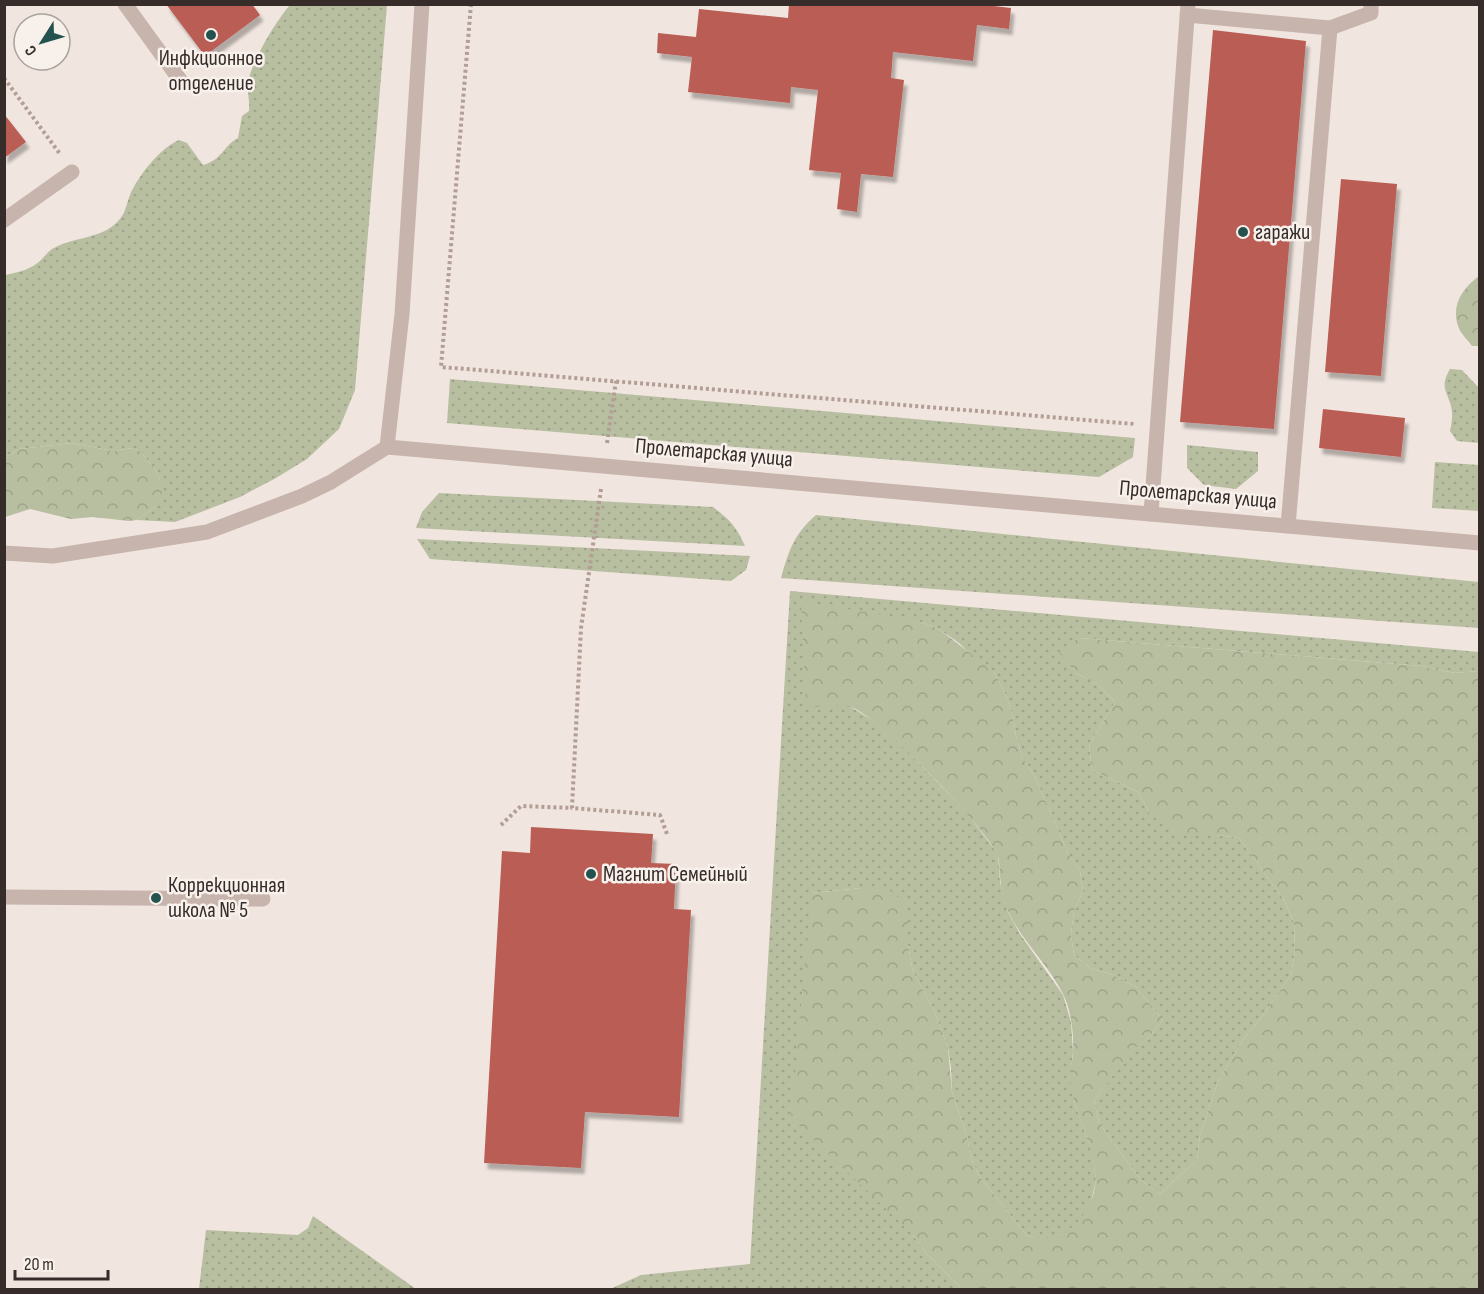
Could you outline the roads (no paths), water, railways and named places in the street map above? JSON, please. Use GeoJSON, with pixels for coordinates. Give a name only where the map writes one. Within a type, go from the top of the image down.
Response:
{"type":"FeatureCollection","features":[{"type":"Feature","properties":{"kind":"street"},"geometry":{"type":"LineString","coordinates":[[125,4],[183,84]]}},
{"type":"Feature","properties":{"kind":"street"},"geometry":{"type":"LineString","coordinates":[[4,553],[53,556],[207,532],[302,496],[331,482],[387,447],[402,314],[422,4]]}},
{"type":"Feature","properties":{"kind":"street"},"geometry":{"type":"LineString","coordinates":[[1151,514],[1188,10],[1330,28],[1371,13],[1371,4]]}},
{"type":"Feature","properties":{"kind":"street"},"geometry":{"type":"LineString","coordinates":[[1288,526],[1330,28]]}},
{"type":"Feature","properties":{"kind":"street"},"geometry":{"type":"LineString","coordinates":[[4,220],[72,172]]}},
{"type":"Feature","properties":{"kind":"street","name":"Пролетарская улица"},"geometry":{"type":"LineString","coordinates":[[387,447],[1479,543]]}},
{"type":"Feature","properties":{"kind":"street"},"geometry":{"type":"LineString","coordinates":[[4,897],[263,899]]}},
{"type":"Feature","properties":{"kind":"place","name":"Инфкционное отделение"},"geometry":{"type":"Point","coordinates":[211,35]}},
{"type":"Feature","properties":{"kind":"place","name":"гаражи"},"geometry":{"type":"Point","coordinates":[1243,232]}},
{"type":"Feature","properties":{"kind":"place","name":"Магнит Семейный"},"geometry":{"type":"Point","coordinates":[591,874]}},
{"type":"Feature","properties":{"kind":"place","name":"Коррекционная школа № 5"},"geometry":{"type":"Point","coordinates":[156,898]}}]}
